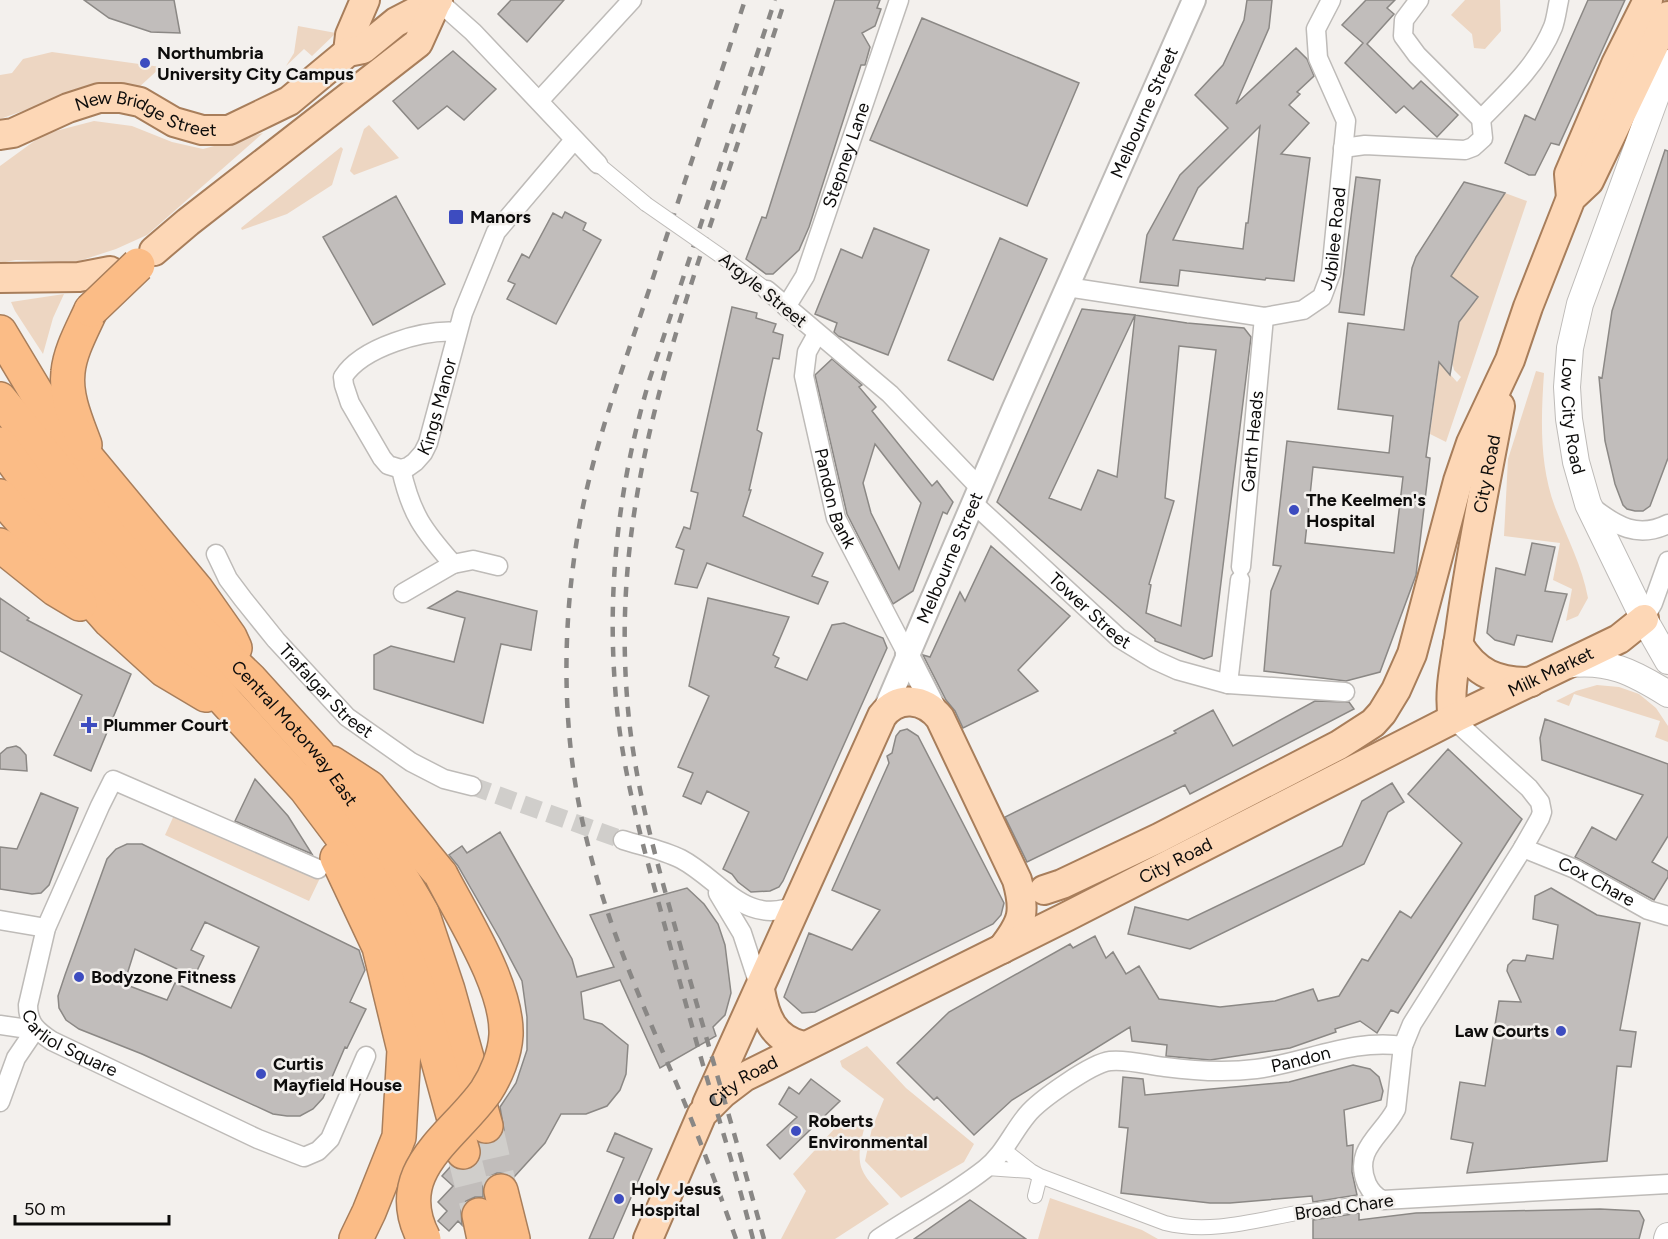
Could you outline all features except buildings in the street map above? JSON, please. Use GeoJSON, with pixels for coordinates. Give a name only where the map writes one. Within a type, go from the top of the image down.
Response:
{"type":"FeatureCollection","features":[{"type":"Feature","properties":{"kind":"highway"},"geometry":{"type":"LineString","coordinates":[[92,464],[71,408],[68,374],[73,352],[91,310],[134,262]]}},
{"type":"Feature","properties":{"kind":"highway"},"geometry":{"type":"LineString","coordinates":[[0,333],[45,407],[197,590],[230,637],[250,680]]}},
{"type":"Feature","properties":{"kind":"highway","name":"Central Motorway East"},"geometry":{"type":"LineString","coordinates":[[0,399],[120,547],[179,611],[250,680],[318,753],[379,840],[422,912],[448,990],[486,1126]]}},
{"type":"Feature","properties":{"kind":"highway","name":"Central Motorway East"},"geometry":{"type":"LineString","coordinates":[[0,444],[39,497],[305,788],[360,861],[383,898],[418,988],[463,1152]]}},
{"type":"Feature","properties":{"kind":"highway"},"geometry":{"type":"LineString","coordinates":[[0,496],[110,621],[164,670],[233,711]]}},
{"type":"Feature","properties":{"kind":"highway"},"geometry":{"type":"LineString","coordinates":[[0,545],[55,589],[110,621]]}},
{"type":"Feature","properties":{"kind":"highway"},"geometry":{"type":"LineString","coordinates":[[318,753],[369,787],[441,875],[489,969],[503,1009],[506,1035],[501,1061],[486,1091],[435,1147],[416,1181],[413,1204],[418,1227],[424,1239]]}},
{"type":"Feature","properties":{"kind":"highway"},"geometry":{"type":"LineString","coordinates":[[305,788],[380,947],[404,1050],[399,1137],[356,1239]]}},
{"type":"Feature","properties":{"kind":"highway"},"geometry":{"type":"LineString","coordinates":[[501,1191],[513,1239]]}},
{"type":"Feature","properties":{"kind":"main road"},"geometry":{"type":"LineString","coordinates":[[348,52],[350,35],[365,0]]}},
{"type":"Feature","properties":{"kind":"main road"},"geometry":{"type":"LineString","coordinates":[[0,278],[79,278],[134,262],[418,43],[437,0]]}},
{"type":"Feature","properties":{"kind":"main road","name":"New Bridge Street"},"geometry":{"type":"LineString","coordinates":[[7,134],[68,108],[99,98],[121,98],[140,102],[174,122],[202,130],[229,130],[289,101],[348,52],[363,49],[396,22],[437,0]]}},
{"type":"Feature","properties":{"kind":"main road","name":"City Road"},"geometry":{"type":"LineString","coordinates":[[1571,198],[1569,174],[1616,64],[1648,0]]}},
{"type":"Feature","properties":{"kind":"main road","name":"City Road"},"geometry":{"type":"LineString","coordinates":[[1044,890],[1062,885],[1159,838],[1339,745],[1365,729],[1382,713],[1396,690],[1412,654],[1461,472],[1471,443],[1509,360],[1527,307],[1571,198],[1589,181],[1664,39],[1660,0]]}},
{"type":"Feature","properties":{"kind":"main road","name":"Low City Road"},"geometry":{"type":"LineString","coordinates":[[1664,39],[1652,106],[1580,304],[1570,348],[1567,387],[1569,419],[1576,462],[1588,504],[1644,619],[1668,661]]}},
{"type":"Feature","properties":{"kind":"main road","name":"City Road"},"geometry":{"type":"LineString","coordinates":[[648,1239],[702,1114],[723,1093],[744,1077],[1108,896],[1453,719],[1452,692],[1458,644],[1479,512],[1509,360]]}},
{"type":"Feature","properties":{"kind":"main road","name":"Milk Market"},"geometry":{"type":"LineString","coordinates":[[1453,719],[1619,639],[1644,619]]}},
{"type":"Feature","properties":{"kind":"main road"},"geometry":{"type":"LineString","coordinates":[[1458,644],[1471,663],[1488,675],[1508,681],[1531,682]]}},
{"type":"Feature","properties":{"kind":"main road"},"geometry":{"type":"LineString","coordinates":[[1565,665],[1588,663],[1622,669],[1632,672],[1668,694]]}},
{"type":"Feature","properties":{"kind":"main road"},"geometry":{"type":"LineString","coordinates":[[882,716],[892,706],[916,702],[927,705],[940,718],[1017,879],[1023,902],[1020,921],[1002,949]]}},
{"type":"Feature","properties":{"kind":"main road","name":"Melbourne Street"},"geometry":{"type":"LineString","coordinates":[[702,1114],[799,904],[882,716]]}},
{"type":"Feature","properties":{"kind":"main road"},"geometry":{"type":"LineString","coordinates":[[1017,879],[1044,890],[1069,895],[1108,896]]}},
{"type":"Feature","properties":{"kind":"main road"},"geometry":{"type":"LineString","coordinates":[[760,990],[769,1024],[782,1038],[803,1046]]}},
{"type":"Feature","properties":{"kind":"street","name":"Argyle Street"},"geometry":{"type":"LineString","coordinates":[[437,0],[473,32],[598,164],[646,204],[767,290],[890,394],[976,495]]}},
{"type":"Feature","properties":{"kind":"street"},"geometry":{"type":"LineString","coordinates":[[539,101],[632,0]]}},
{"type":"Feature","properties":{"kind":"street","name":"Stepney Lane"},"geometry":{"type":"LineString","coordinates":[[786,307],[805,276],[899,0]]}},
{"type":"Feature","properties":{"kind":"street","name":"Melbourne Street"},"geometry":{"type":"LineString","coordinates":[[882,716],[976,495],[1194,0]]}},
{"type":"Feature","properties":{"kind":"street","name":"Jubilee Road"},"geometry":{"type":"LineString","coordinates":[[1067,287],[1264,317],[1303,310],[1322,297],[1331,273],[1346,121],[1318,58],[1316,28],[1331,0]]}},
{"type":"Feature","properties":{"kind":"street"},"geometry":{"type":"LineString","coordinates":[[1343,148],[1365,144],[1465,150],[1473,147],[1483,138],[1481,119],[1417,55],[1403,36],[1404,20],[1419,0]]}},
{"type":"Feature","properties":{"kind":"street"},"geometry":{"type":"LineString","coordinates":[[1481,119],[1535,60],[1553,27],[1559,0]]}},
{"type":"Feature","properties":{"kind":"street","name":"Kings Manor"},"geometry":{"type":"LineString","coordinates":[[458,332],[432,332],[414,336],[365,356],[353,364],[343,377],[350,403],[378,453],[388,465],[400,469],[408,467],[423,453],[428,443],[474,282],[496,232],[573,140]]}},
{"type":"Feature","properties":{"kind":"street","name":"Garth Heads"},"geometry":{"type":"LineString","coordinates":[[1228,684],[1241,574],[1264,317]]}},
{"type":"Feature","properties":{"kind":"street","name":"Pandon Bank"},"geometry":{"type":"LineString","coordinates":[[817,334],[807,352],[804,376],[836,518],[908,654]]}},
{"type":"Feature","properties":{"kind":"street","name":"Kings Manor"},"geometry":{"type":"LineString","coordinates":[[400,469],[406,493],[418,520],[453,564]]}},
{"type":"Feature","properties":{"kind":"street","name":"Tower Street"},"geometry":{"type":"LineString","coordinates":[[976,495],[1119,638],[1147,656],[1177,670],[1228,684],[1345,692]]}},
{"type":"Feature","properties":{"kind":"street"},"geometry":{"type":"LineString","coordinates":[[1588,504],[1612,522],[1627,529],[1652,530],[1668,524]]}},
{"type":"Feature","properties":{"kind":"street","name":"Trafalgar Street"},"geometry":{"type":"LineString","coordinates":[[216,554],[228,579],[243,599],[276,640],[346,717],[411,762],[444,779],[472,786]]}},
{"type":"Feature","properties":{"kind":"street"},"geometry":{"type":"LineString","coordinates":[[403,593],[453,564],[473,560],[498,566]]}},
{"type":"Feature","properties":{"kind":"street"},"geometry":{"type":"LineString","coordinates":[[1644,619],[1653,603],[1668,561]]}},
{"type":"Feature","properties":{"kind":"street"},"geometry":{"type":"LineString","coordinates":[[908,654],[940,718]]}},
{"type":"Feature","properties":{"kind":"street"},"geometry":{"type":"LineString","coordinates":[[1383,1200],[1375,1195],[1366,1182],[1364,1161],[1370,1142],[1392,1117],[1396,1109],[1403,1046],[1412,1024],[1523,848],[1542,812],[1540,802],[1529,788],[1453,719]]}},
{"type":"Feature","properties":{"kind":"street","name":"Carliol Square"},"geometry":{"type":"LineString","coordinates":[[318,869],[113,780],[46,928],[28,1005],[28,1018],[35,1030],[52,1041],[258,1139],[304,1157],[318,1151],[330,1139],[366,1056]]}},
{"type":"Feature","properties":{"kind":"street"},"geometry":{"type":"LineString","coordinates":[[623,840],[681,860],[737,901],[750,907],[779,911],[799,904]]}},
{"type":"Feature","properties":{"kind":"street","name":"Cox Chare"},"geometry":{"type":"LineString","coordinates":[[1523,848],[1567,865],[1648,910],[1668,916]]}},
{"type":"Feature","properties":{"kind":"street"},"geometry":{"type":"LineString","coordinates":[[706,878],[725,903],[742,933],[750,950],[760,990]]}},
{"type":"Feature","properties":{"kind":"street"},"geometry":{"type":"LineString","coordinates":[[0,920],[46,928]]}},
{"type":"Feature","properties":{"kind":"street"},"geometry":{"type":"LineString","coordinates":[[0,1025],[35,1030],[16,1058],[0,1102]]}},
{"type":"Feature","properties":{"kind":"street","name":"Pandon"},"geometry":{"type":"LineString","coordinates":[[878,1239],[987,1168],[1004,1150],[1035,1106],[1084,1072],[1103,1062],[1117,1060],[1192,1071],[1236,1072],[1295,1062],[1370,1044],[1403,1046]]}},
{"type":"Feature","properties":{"kind":"street","name":"Broad Chare"},"geometry":{"type":"LineString","coordinates":[[1004,1150],[1035,1173]]}},
{"type":"Feature","properties":{"kind":"street","name":"Broad Chare"},"geometry":{"type":"LineString","coordinates":[[987,1168],[1035,1173],[1198,1234],[1228,1226],[1383,1200],[1668,1184]]}},
{"type":"Feature","properties":{"kind":"street"},"geometry":{"type":"LineString","coordinates":[[1035,1173],[1035,1196]]}},
{"type":"Feature","properties":{"kind":"shaded area"},"geometry":{"type":"Polygon","coordinates":[[[1465,0],[1500,0],[1501,31],[1485,49],[1474,48],[1472,34],[1451,15],[1465,0]]]}},
{"type":"Feature","properties":{"kind":"shaded area"},"geometry":{"type":"Polygon","coordinates":[[[298,26],[336,33],[312,56],[304,49],[286,66],[294,53],[298,26]]]}},
{"type":"Feature","properties":{"kind":"shaded area"},"geometry":{"type":"Polygon","coordinates":[[[52,52],[161,67],[137,89],[79,91],[0,119],[0,75],[12,73],[23,59],[52,52]]]}},
{"type":"Feature","properties":{"kind":"shaded area"},"geometry":{"type":"Polygon","coordinates":[[[94,121],[132,126],[172,142],[203,149],[263,133],[147,235],[116,249],[76,262],[16,260],[0,263],[0,166],[44,134],[94,121]]]}},
{"type":"Feature","properties":{"kind":"shaded area"},"geometry":{"type":"Polygon","coordinates":[[[369,125],[399,158],[354,175],[350,171],[364,129],[369,125]]]}},
{"type":"Feature","properties":{"kind":"shaded area"},"geometry":{"type":"Polygon","coordinates":[[[341,147],[343,149],[332,185],[287,214],[242,230],[241,228],[341,147]]]}},
{"type":"Feature","properties":{"kind":"shaded area"},"geometry":{"type":"Polygon","coordinates":[[[1505,193],[1527,201],[1446,442],[1430,434],[1442,343],[1449,373],[1457,382],[1461,377],[1454,370],[1452,362],[1459,322],[1478,298],[1472,293],[1452,319],[1451,276],[1505,193]]]}},
{"type":"Feature","properties":{"kind":"shaded area"},"geometry":{"type":"Polygon","coordinates":[[[64,294],[53,318],[43,354],[11,302],[64,294]]]}},
{"type":"Feature","properties":{"kind":"shaded area"},"geometry":{"type":"Polygon","coordinates":[[[1536,371],[1544,373],[1542,441],[1546,474],[1555,507],[1578,563],[1588,598],[1578,616],[1566,621],[1572,589],[1553,580],[1560,543],[1504,536],[1508,459],[1536,371]]]}},
{"type":"Feature","properties":{"kind":"shaded area"},"geometry":{"type":"Polygon","coordinates":[[[1597,685],[1619,687],[1639,694],[1656,708],[1668,726],[1668,742],[1655,737],[1660,721],[1574,694],[1569,706],[1556,701],[1576,691],[1597,685]]]}},
{"type":"Feature","properties":{"kind":"shaded area"},"geometry":{"type":"Polygon","coordinates":[[[176,811],[320,878],[309,901],[165,835],[176,811]]]}},
{"type":"Feature","properties":{"kind":"shaded area"},"geometry":{"type":"Polygon","coordinates":[[[867,1046],[906,1088],[974,1144],[964,1162],[901,1198],[865,1161],[872,1128],[884,1099],[842,1067],[840,1061],[867,1046]]]}},
{"type":"Feature","properties":{"kind":"shaded area"},"geometry":{"type":"Polygon","coordinates":[[[846,1116],[864,1129],[860,1163],[867,1178],[889,1204],[835,1239],[781,1239],[806,1191],[793,1174],[846,1116]]]}},
{"type":"Feature","properties":{"kind":"shaded area"},"geometry":{"type":"Polygon","coordinates":[[[1050,1198],[1142,1230],[1158,1239],[1038,1239],[1050,1198]]]}},
{"type":"Feature","properties":{"kind":"tunnel"},"geometry":{"type":"LineString","coordinates":[[472,786],[623,840]]}},
{"type":"Feature","properties":{"kind":"tunnel"},"geometry":{"type":"LineString","coordinates":[[486,1126],[501,1191]]}},
{"type":"Feature","properties":{"kind":"tunnel"},"geometry":{"type":"LineString","coordinates":[[463,1152],[479,1215]]}},
{"type":"Feature","properties":{"kind":"railway"},"geometry":{"type":"LineString","coordinates":[[736,1239],[690,1116],[629,970],[595,871],[578,800],[572,762],[568,724],[567,647],[572,571],[584,501],[600,438],[745,0]]}},
{"type":"Feature","properties":{"kind":"railway"},"geometry":{"type":"LineString","coordinates":[[753,1239],[686,1006],[632,798],[621,742],[615,686],[613,608],[618,530],[624,492],[650,378],[775,0]]}},
{"type":"Feature","properties":{"kind":"railway"},"geometry":{"type":"LineString","coordinates":[[764,1239],[655,855],[630,729],[625,635],[627,576],[633,518],[657,404],[689,290],[785,0]]}},
{"type":"Feature","properties":{"kind":"place","name":"Northumbria University City Campus"},"geometry":{"type":"Point","coordinates":[145,63]}},
{"type":"Feature","properties":{"kind":"place","name":"Manors"},"geometry":{"type":"Point","coordinates":[456,217]}},
{"type":"Feature","properties":{"kind":"place","name":"The Keelmen's Hospital"},"geometry":{"type":"Point","coordinates":[1294,510]}},
{"type":"Feature","properties":{"kind":"place","name":"Plummer Court"},"geometry":{"type":"Point","coordinates":[89,725]}},
{"type":"Feature","properties":{"kind":"place","name":"Bodyzone Fitness"},"geometry":{"type":"Point","coordinates":[79,977]}},
{"type":"Feature","properties":{"kind":"place","name":"Law Courts"},"geometry":{"type":"Point","coordinates":[1561,1031]}},
{"type":"Feature","properties":{"kind":"place","name":"Curtis Mayfield House"},"geometry":{"type":"Point","coordinates":[261,1074]}},
{"type":"Feature","properties":{"kind":"place","name":"Roberts Environmental"},"geometry":{"type":"Point","coordinates":[796,1131]}},
{"type":"Feature","properties":{"kind":"place","name":"Holy Jesus Hospital"},"geometry":{"type":"Point","coordinates":[619,1199]}}]}
